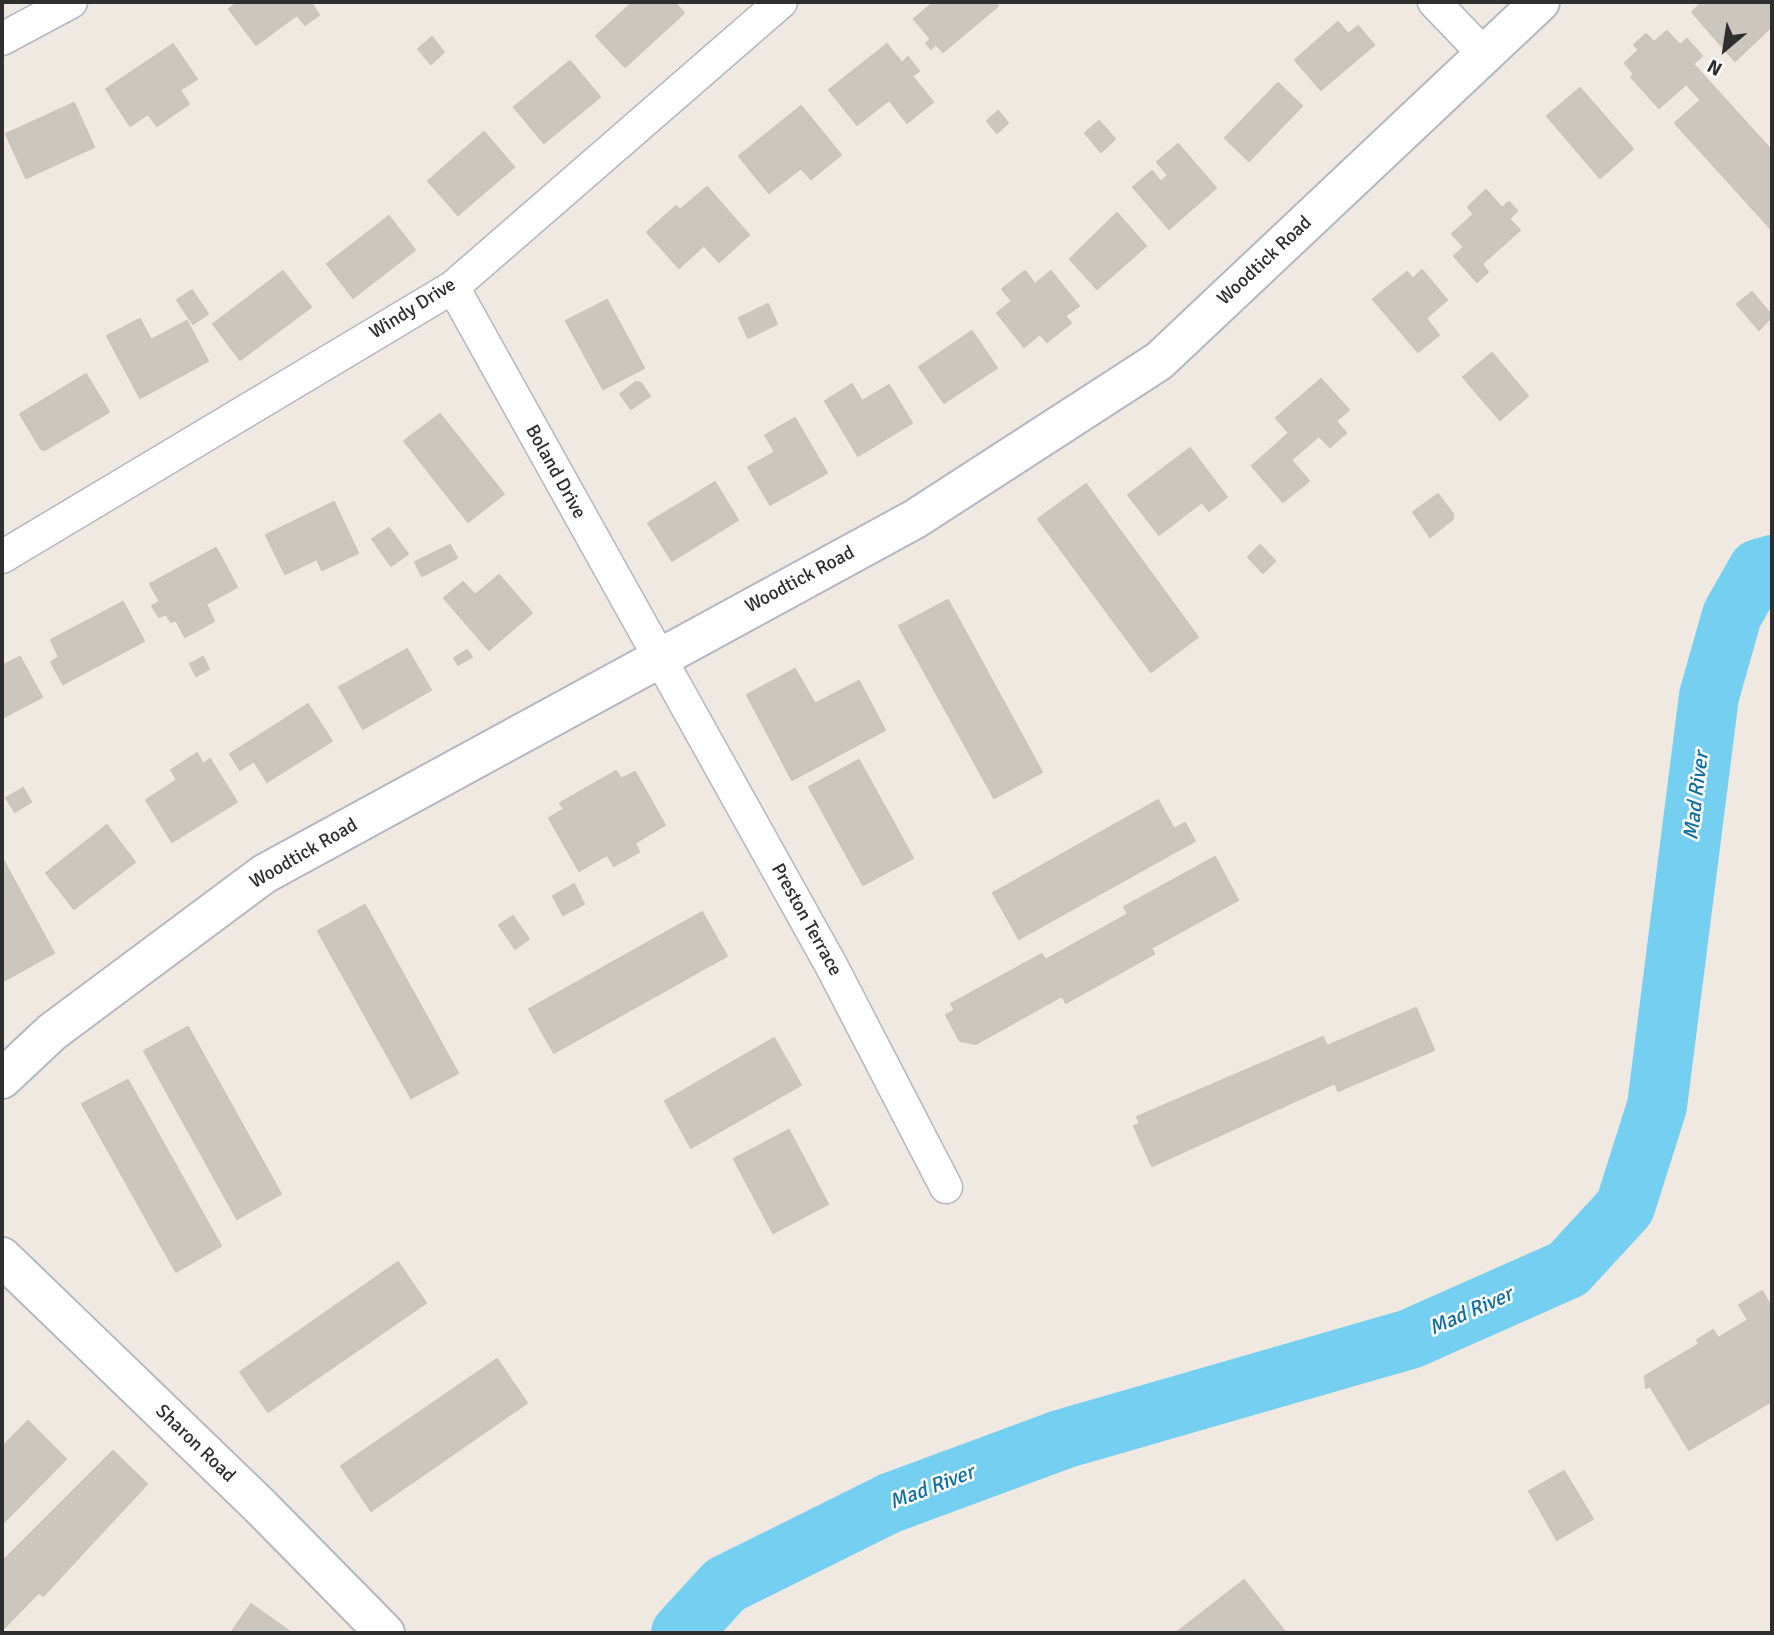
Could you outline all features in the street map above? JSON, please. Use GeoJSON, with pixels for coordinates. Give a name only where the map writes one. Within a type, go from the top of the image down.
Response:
{"type":"FeatureCollection","features":[{"type":"Feature","properties":{"kind":"main road","name":"Woodtick Road"},"geometry":{"type":"LineString","coordinates":[[2,1079],[52,1032],[264,874],[657,657],[915,519],[1159,361],[1540,2]]}},
{"type":"Feature","properties":{"kind":"main road","name":"Sharon Road"},"geometry":{"type":"LineString","coordinates":[[2,1257],[260,1506],[385,1633]]}},
{"type":"Feature","properties":{"kind":"street"},"geometry":{"type":"LineString","coordinates":[[2,39],[72,2]]}},
{"type":"Feature","properties":{"kind":"street","name":"Windy Drive"},"geometry":{"type":"LineString","coordinates":[[2,557],[453,287],[782,2]]}},
{"type":"Feature","properties":{"kind":"street"},"geometry":{"type":"LineString","coordinates":[[1434,2],[1484,54]]}},
{"type":"Feature","properties":{"kind":"street","name":"Boland Drive"},"geometry":{"type":"LineString","coordinates":[[453,287],[657,657]]}},
{"type":"Feature","properties":{"kind":"street","name":"Preston Terrace"},"geometry":{"type":"LineString","coordinates":[[657,657],[831,965],[946,1188]]}},
{"type":"Feature","properties":{"kind":"building"},"geometry":{"type":"Polygon","coordinates":[[[238,2],[315,2],[312,4],[319,15],[305,25],[297,15],[256,45],[229,9],[238,2]]]}},
{"type":"Feature","properties":{"kind":"building"},"geometry":{"type":"Polygon","coordinates":[[[633,2],[674,2],[684,13],[625,67],[596,36],[633,2]]]}},
{"type":"Feature","properties":{"kind":"building"},"geometry":{"type":"Polygon","coordinates":[[[934,2],[994,2],[998,6],[943,52],[936,44],[931,49],[926,43],[931,39],[914,19],[934,2]]]}},
{"type":"Feature","properties":{"kind":"building"},"geometry":{"type":"Polygon","coordinates":[[[1703,2],[1772,2],[1772,26],[1735,61],[1692,12],[1703,2]]]}},
{"type":"Feature","properties":{"kind":"building"},"geometry":{"type":"Polygon","coordinates":[[[1338,22],[1348,34],[1358,26],[1374,45],[1321,90],[1295,60],[1338,22]]]}},
{"type":"Feature","properties":{"kind":"building"},"geometry":{"type":"Polygon","coordinates":[[[1667,31],[1680,45],[1687,39],[1702,56],[1693,64],[1772,151],[1772,230],[1675,123],[1701,100],[1686,84],[1659,108],[1631,77],[1634,74],[1625,63],[1639,50],[1634,45],[1646,34],[1654,42],[1667,31]]]}},
{"type":"Feature","properties":{"kind":"building"},"geometry":{"type":"Polygon","coordinates":[[[432,37],[444,52],[431,64],[418,49],[432,37]]]}},
{"type":"Feature","properties":{"kind":"building"},"geometry":{"type":"Polygon","coordinates":[[[173,44],[197,79],[180,90],[189,104],[157,126],[148,114],[130,126],[106,89],[173,44]]]}},
{"type":"Feature","properties":{"kind":"building"},"geometry":{"type":"Polygon","coordinates":[[[887,44],[902,63],[908,57],[919,71],[912,76],[933,102],[907,123],[889,100],[857,125],[829,90],[887,44]]]}},
{"type":"Feature","properties":{"kind":"building"},"geometry":{"type":"Polygon","coordinates":[[[570,61],[600,97],[544,143],[514,107],[570,61]]]}},
{"type":"Feature","properties":{"kind":"building"},"geometry":{"type":"Polygon","coordinates":[[[1278,83],[1302,106],[1249,161],[1225,138],[1278,83]]]}},
{"type":"Feature","properties":{"kind":"building"},"geometry":{"type":"Polygon","coordinates":[[[1580,88],[1633,149],[1600,178],[1547,116],[1580,88]]]}},
{"type":"Feature","properties":{"kind":"building"},"geometry":{"type":"Polygon","coordinates":[[[74,103],[94,147],[26,178],[6,134],[74,103]]]}},
{"type":"Feature","properties":{"kind":"building"},"geometry":{"type":"Polygon","coordinates":[[[801,106],[841,155],[811,179],[801,168],[769,193],[739,156],[801,106]]]}},
{"type":"Feature","properties":{"kind":"building"},"geometry":{"type":"Polygon","coordinates":[[[998,111],[1008,123],[997,133],[987,121],[998,111]]]}},
{"type":"Feature","properties":{"kind":"building"},"geometry":{"type":"Polygon","coordinates":[[[1099,121],[1115,139],[1101,152],[1085,133],[1099,121]]]}},
{"type":"Feature","properties":{"kind":"building"},"geometry":{"type":"Polygon","coordinates":[[[484,132],[514,167],[458,215],[428,181],[484,132]]]}},
{"type":"Feature","properties":{"kind":"building"},"geometry":{"type":"Polygon","coordinates":[[[1178,144],[1216,188],[1169,229],[1133,187],[1152,171],[1161,182],[1168,175],[1157,162],[1178,144]]]}},
{"type":"Feature","properties":{"kind":"building"},"geometry":{"type":"Polygon","coordinates":[[[707,187],[749,235],[719,262],[704,245],[679,268],[647,232],[676,206],[680,210],[707,187]]]}},
{"type":"Feature","properties":{"kind":"building"},"geometry":{"type":"Polygon","coordinates":[[[1486,190],[1502,208],[1509,202],[1517,211],[1509,219],[1520,230],[1482,264],[1488,272],[1477,282],[1454,256],[1464,247],[1452,234],[1474,214],[1468,207],[1486,190]]]}},
{"type":"Feature","properties":{"kind":"building"},"geometry":{"type":"Polygon","coordinates":[[[1117,213],[1146,246],[1097,289],[1070,259],[1117,213]]]}},
{"type":"Feature","properties":{"kind":"building"},"geometry":{"type":"Polygon","coordinates":[[[389,216],[415,250],[353,298],[327,264],[389,216]]]}},
{"type":"Feature","properties":{"kind":"building"},"geometry":{"type":"Polygon","coordinates":[[[1422,270],[1447,300],[1426,318],[1439,335],[1418,352],[1373,299],[1407,272],[1413,279],[1422,270]]]}},
{"type":"Feature","properties":{"kind":"building"},"geometry":{"type":"Polygon","coordinates":[[[283,271],[311,307],[240,360],[213,324],[283,271]]]}},
{"type":"Feature","properties":{"kind":"building"},"geometry":{"type":"Polygon","coordinates":[[[1025,271],[1035,284],[1051,271],[1079,306],[1065,316],[1071,323],[1047,342],[1040,334],[1024,347],[997,313],[1012,301],[1002,289],[1025,271]]]}},
{"type":"Feature","properties":{"kind":"building"},"geometry":{"type":"Polygon","coordinates":[[[192,290],[208,314],[193,324],[177,300],[192,290]]]}},
{"type":"Feature","properties":{"kind":"building"},"geometry":{"type":"Polygon","coordinates":[[[1752,292],[1772,316],[1759,330],[1737,304],[1752,292]]]}},
{"type":"Feature","properties":{"kind":"building"},"geometry":{"type":"Polygon","coordinates":[[[607,300],[644,368],[603,389],[566,321],[607,300]]]}},
{"type":"Feature","properties":{"kind":"building"},"geometry":{"type":"Polygon","coordinates":[[[768,304],[777,324],[748,338],[739,318],[768,304]]]}},
{"type":"Feature","properties":{"kind":"building"},"geometry":{"type":"Polygon","coordinates":[[[140,319],[151,340],[187,321],[208,361],[140,398],[107,336],[140,319]]]}},
{"type":"Feature","properties":{"kind":"building"},"geometry":{"type":"Polygon","coordinates":[[[972,331],[997,368],[944,403],[919,367],[972,331]]]}},
{"type":"Feature","properties":{"kind":"building"},"geometry":{"type":"Polygon","coordinates":[[[1492,353],[1528,396],[1500,420],[1463,377],[1492,353]]]}},
{"type":"Feature","properties":{"kind":"building"},"geometry":{"type":"Polygon","coordinates":[[[86,374],[109,412],[45,450],[41,449],[20,414],[86,374]]]}},
{"type":"Feature","properties":{"kind":"building"},"geometry":{"type":"Polygon","coordinates":[[[1321,379],[1349,410],[1336,421],[1346,433],[1330,447],[1319,436],[1291,460],[1309,481],[1283,502],[1252,466],[1289,433],[1276,418],[1321,379]]]}},
{"type":"Feature","properties":{"kind":"building"},"geometry":{"type":"Polygon","coordinates":[[[636,382],[641,383],[650,396],[631,409],[620,394],[636,382]]]}},
{"type":"Feature","properties":{"kind":"building"},"geometry":{"type":"Polygon","coordinates":[[[852,384],[862,401],[889,385],[912,423],[858,456],[825,401],[852,384]]]}},
{"type":"Feature","properties":{"kind":"building"},"geometry":{"type":"Polygon","coordinates":[[[440,414],[504,494],[468,522],[404,441],[440,414]]]}},
{"type":"Feature","properties":{"kind":"building"},"geometry":{"type":"Polygon","coordinates":[[[795,418],[827,473],[770,505],[748,467],[775,452],[765,435],[795,418]]]}},
{"type":"Feature","properties":{"kind":"building"},"geometry":{"type":"Polygon","coordinates":[[[1190,448],[1227,497],[1209,511],[1202,502],[1159,535],[1128,495],[1190,448]]]}},
{"type":"Feature","properties":{"kind":"building"},"geometry":{"type":"Polygon","coordinates":[[[715,482],[738,520],[672,561],[648,523],[715,482]]]}},
{"type":"Feature","properties":{"kind":"building"},"geometry":{"type":"Polygon","coordinates":[[[1086,484],[1198,637],[1151,672],[1038,519],[1086,484]]]}},
{"type":"Feature","properties":{"kind":"building"},"geometry":{"type":"Polygon","coordinates":[[[1438,494],[1453,514],[1453,519],[1430,537],[1413,512],[1438,494]]]}},
{"type":"Feature","properties":{"kind":"building"},"geometry":{"type":"Polygon","coordinates":[[[334,502],[358,553],[322,570],[317,559],[285,574],[266,535],[334,502]]]}},
{"type":"Feature","properties":{"kind":"building"},"geometry":{"type":"Polygon","coordinates":[[[389,528],[408,554],[391,566],[372,539],[389,528]]]}},
{"type":"Feature","properties":{"kind":"building"},"geometry":{"type":"Polygon","coordinates":[[[450,545],[457,558],[422,576],[415,562],[450,545]]]}},
{"type":"Feature","properties":{"kind":"building"},"geometry":{"type":"Polygon","coordinates":[[[1260,545],[1275,561],[1263,573],[1248,557],[1260,545]]]}},
{"type":"Feature","properties":{"kind":"building"},"geometry":{"type":"Polygon","coordinates":[[[216,548],[237,587],[206,604],[214,621],[185,637],[176,620],[171,622],[166,614],[159,617],[152,606],[160,602],[150,584],[216,548]]]}},
{"type":"Feature","properties":{"kind":"building"},"geometry":{"type":"Polygon","coordinates":[[[499,575],[532,613],[489,650],[444,598],[463,582],[475,595],[499,575]]]}},
{"type":"Feature","properties":{"kind":"building"},"geometry":{"type":"Polygon","coordinates":[[[948,600],[1042,772],[994,798],[899,626],[948,600]]]}},
{"type":"Feature","properties":{"kind":"building"},"geometry":{"type":"Polygon","coordinates":[[[123,602],[144,641],[63,684],[51,662],[59,657],[51,640],[123,602]]]}},
{"type":"Feature","properties":{"kind":"building"},"geometry":{"type":"Polygon","coordinates":[[[407,649],[431,690],[363,729],[339,687],[407,649]]]}},
{"type":"Feature","properties":{"kind":"building"},"geometry":{"type":"Polygon","coordinates":[[[467,650],[472,657],[458,665],[454,658],[467,650]]]}},
{"type":"Feature","properties":{"kind":"building"},"geometry":{"type":"Polygon","coordinates":[[[20,657],[42,697],[2,718],[2,666],[20,657]]]}},
{"type":"Feature","properties":{"kind":"building"},"geometry":{"type":"Polygon","coordinates":[[[203,657],[209,669],[196,676],[190,664],[203,657]]]}},
{"type":"Feature","properties":{"kind":"building"},"geometry":{"type":"Polygon","coordinates":[[[795,669],[815,704],[859,681],[885,730],[792,780],[747,695],[795,669]]]}},
{"type":"Feature","properties":{"kind":"building"},"geometry":{"type":"Polygon","coordinates":[[[308,704],[332,741],[267,782],[254,761],[240,770],[230,754],[308,704]]]}},
{"type":"Feature","properties":{"kind":"building"},"geometry":{"type":"Polygon","coordinates":[[[197,753],[203,764],[210,759],[237,802],[172,842],[146,800],[177,780],[171,770],[197,753]]]}},
{"type":"Feature","properties":{"kind":"building"},"geometry":{"type":"Polygon","coordinates":[[[859,760],[913,858],[863,885],[809,787],[859,760]]]}},
{"type":"Feature","properties":{"kind":"building"},"geometry":{"type":"Polygon","coordinates":[[[616,771],[621,779],[635,772],[665,825],[635,843],[639,852],[614,866],[607,855],[579,871],[549,818],[564,809],[560,803],[616,771]]]}},
{"type":"Feature","properties":{"kind":"building"},"geometry":{"type":"Polygon","coordinates":[[[23,788],[31,802],[15,812],[6,798],[23,788]]]}},
{"type":"Feature","properties":{"kind":"building"},"geometry":{"type":"Polygon","coordinates":[[[1158,800],[1174,829],[1185,823],[1195,841],[1019,939],[993,893],[1158,800]]]}},
{"type":"Feature","properties":{"kind":"building"},"geometry":{"type":"Polygon","coordinates":[[[107,825],[135,862],[74,909],[46,873],[107,825]]]}},
{"type":"Feature","properties":{"kind":"building"},"geometry":{"type":"Polygon","coordinates":[[[1215,857],[1238,900],[1151,948],[1154,954],[1066,1003],[1062,996],[976,1044],[960,1041],[946,1015],[955,1010],[951,1004],[1042,954],[1045,960],[1128,914],[1124,907],[1215,857]]]}},
{"type":"Feature","properties":{"kind":"building"},"geometry":{"type":"Polygon","coordinates":[[[2,858],[54,953],[2,982],[2,858]]]}},
{"type":"Feature","properties":{"kind":"building"},"geometry":{"type":"Polygon","coordinates":[[[574,884],[584,904],[563,915],[553,896],[574,884]]]}},
{"type":"Feature","properties":{"kind":"building"},"geometry":{"type":"Polygon","coordinates":[[[365,905],[458,1073],[411,1098],[318,931],[365,905]]]}},
{"type":"Feature","properties":{"kind":"building"},"geometry":{"type":"Polygon","coordinates":[[[702,912],[727,956],[554,1053],[529,1009],[702,912]]]}},
{"type":"Feature","properties":{"kind":"building"},"geometry":{"type":"Polygon","coordinates":[[[513,916],[529,939],[515,949],[499,925],[513,916]]]}},
{"type":"Feature","properties":{"kind":"building"},"geometry":{"type":"Polygon","coordinates":[[[1416,1008],[1434,1050],[1338,1091],[1335,1083],[1152,1166],[1134,1126],[1140,1124],[1137,1117],[1323,1037],[1327,1046],[1416,1008]]]}},
{"type":"Feature","properties":{"kind":"building"},"geometry":{"type":"Polygon","coordinates":[[[188,1027],[281,1194],[237,1219],[144,1051],[188,1027]]]}},
{"type":"Feature","properties":{"kind":"building"},"geometry":{"type":"Polygon","coordinates":[[[774,1038],[801,1085],[691,1148],[665,1101],[774,1038]]]}},
{"type":"Feature","properties":{"kind":"building"},"geometry":{"type":"Polygon","coordinates":[[[128,1080],[221,1246],[176,1272],[82,1104],[128,1080]]]}},
{"type":"Feature","properties":{"kind":"building"},"geometry":{"type":"Polygon","coordinates":[[[789,1130],[828,1204],[773,1233],[734,1159],[789,1130]]]}},
{"type":"Feature","properties":{"kind":"building"},"geometry":{"type":"Polygon","coordinates":[[[398,1262],[426,1303],[268,1412],[240,1372],[398,1262]]]}},
{"type":"Feature","properties":{"kind":"building"},"geometry":{"type":"Polygon","coordinates":[[[1762,1291],[1772,1308],[1772,1401],[1689,1450],[1650,1386],[1646,1388],[1645,1376],[1699,1344],[1697,1340],[1713,1330],[1718,1338],[1748,1320],[1739,1305],[1762,1291]]]}},
{"type":"Feature","properties":{"kind":"building"},"geometry":{"type":"Polygon","coordinates":[[[497,1359],[527,1403],[371,1511],[341,1466],[497,1359]]]}},
{"type":"Feature","properties":{"kind":"building"},"geometry":{"type":"Polygon","coordinates":[[[28,1421],[66,1459],[2,1524],[2,1447],[28,1421]]]}},
{"type":"Feature","properties":{"kind":"building"},"geometry":{"type":"Polygon","coordinates":[[[113,1451],[147,1484],[43,1596],[39,1592],[2,1630],[2,1562],[113,1451]]]}},
{"type":"Feature","properties":{"kind":"building"},"geometry":{"type":"Polygon","coordinates":[[[1564,1471],[1593,1519],[1557,1540],[1529,1491],[1564,1471]]]}},
{"type":"Feature","properties":{"kind":"building"},"geometry":{"type":"Polygon","coordinates":[[[1244,1580],[1286,1633],[1176,1633],[1244,1580]]]}},
{"type":"Feature","properties":{"kind":"building"},"geometry":{"type":"Polygon","coordinates":[[[251,1604],[289,1631],[231,1633],[251,1604]]]}},
{"type":"Feature","properties":{"kind":"waterway","name":"Mad River"},"geometry":{"type":"LineString","coordinates":[[681,1633],[725,1585],[890,1503],[1063,1439],[1410,1339],[1568,1269],[1625,1207],[1657,1106],[1709,696],[1732,615],[1758,569],[1772,565]]}}]}
